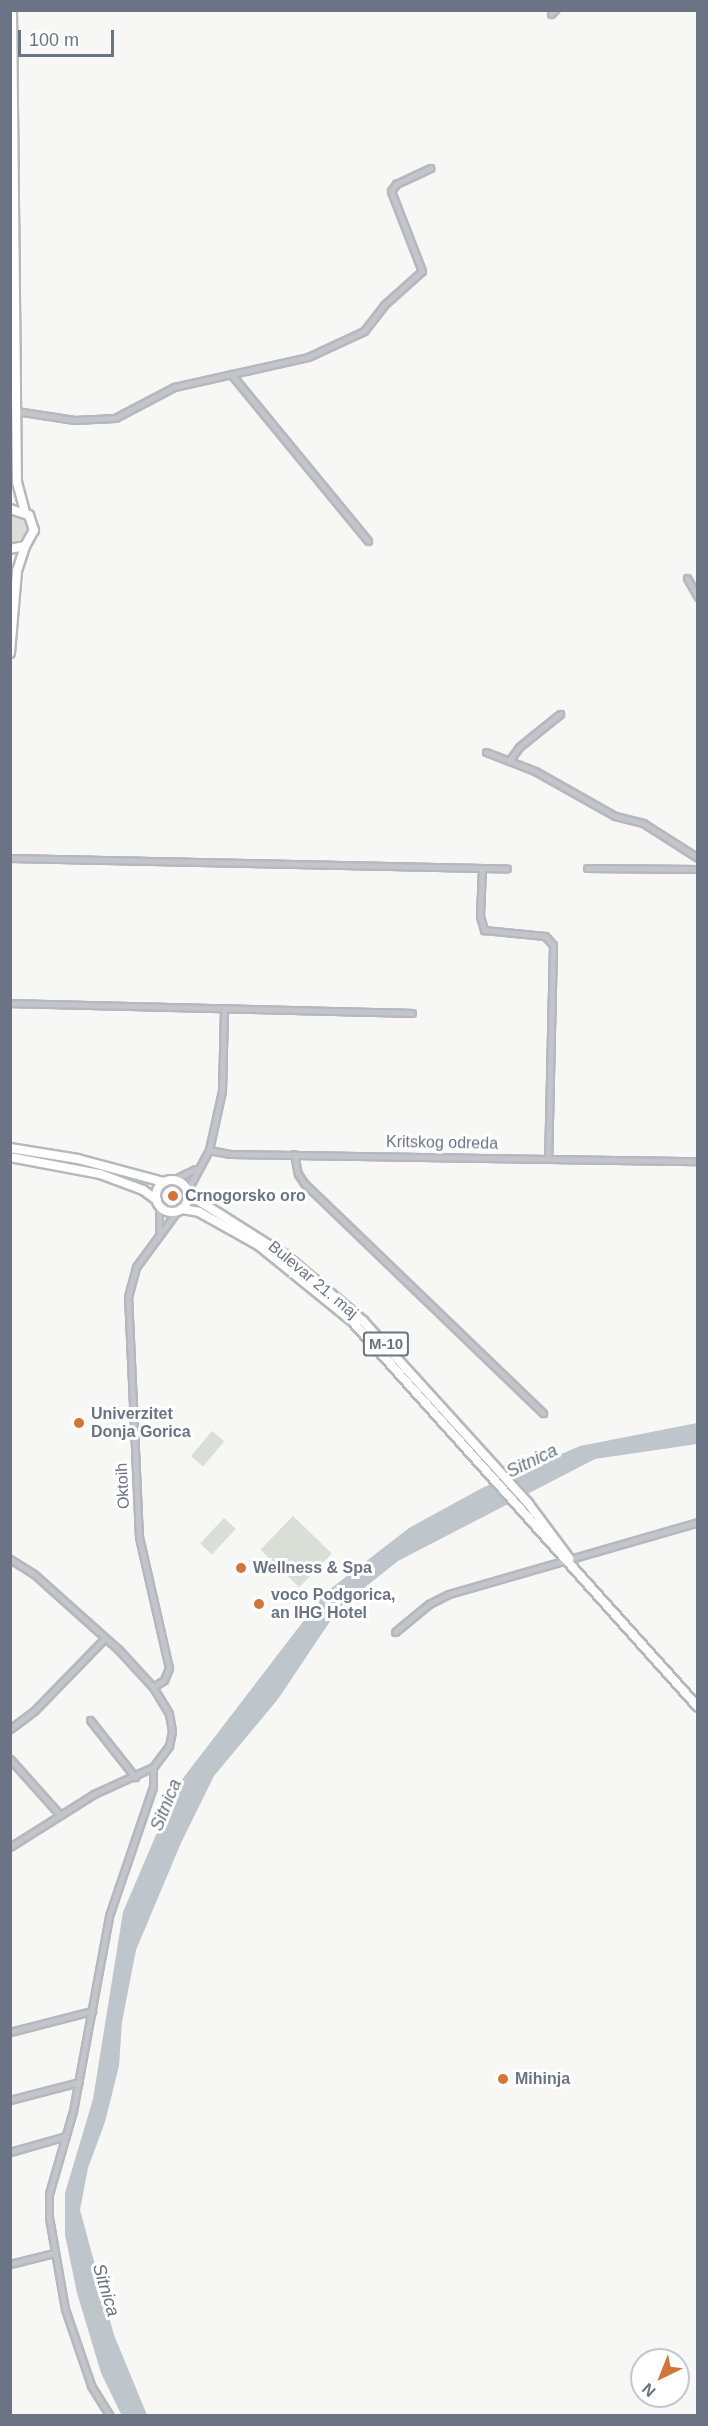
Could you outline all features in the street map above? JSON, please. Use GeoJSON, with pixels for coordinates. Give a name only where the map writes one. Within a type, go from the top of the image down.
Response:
{"type":"FeatureCollection","features":[{"type":"Feature","properties":{"kind":"main road"},"geometry":{"type":"LineString","coordinates":[[10,653],[17,571],[25,546],[34,530],[25,512],[17,482],[12,10]]}},
{"type":"Feature","properties":{"kind":"main road"},"geometry":{"type":"LineString","coordinates":[[10,509],[25,512]]}},
{"type":"Feature","properties":{"kind":"main road"},"geometry":{"type":"LineString","coordinates":[[10,549],[25,546]]}},
{"type":"Feature","properties":{"kind":"main road"},"geometry":{"type":"LineString","coordinates":[[10,1148],[78,1160],[164,1182],[173,1180]]}},
{"type":"Feature","properties":{"kind":"main road","name":"M-10"},"geometry":{"type":"LineString","coordinates":[[10,1157],[100,1174],[143,1190],[165,1209],[180,1210]]}},
{"type":"Feature","properties":{"kind":"main road","name":"M-10"},"geometry":{"type":"LineString","coordinates":[[173,1180],[188,1192]]}},
{"type":"Feature","properties":{"kind":"main road"},"geometry":{"type":"LineString","coordinates":[[158,1202],[158,1190],[164,1182]]}},
{"type":"Feature","properties":{"kind":"main road"},"geometry":{"type":"LineString","coordinates":[[180,1210],[188,1192]]}},
{"type":"Feature","properties":{"kind":"main road","name":"Bulevar 21. maj"},"geometry":{"type":"LineString","coordinates":[[188,1192],[261,1238],[336,1296],[492,1469]]}},
{"type":"Feature","properties":{"kind":"main road","name":"Bulevar 21. maj"},"geometry":{"type":"LineString","coordinates":[[180,1210],[199,1212],[258,1245],[324,1295],[375,1344],[492,1469]]}},
{"type":"Feature","properties":{"kind":"main road","name":"M-10"},"geometry":{"type":"LineString","coordinates":[[492,1469],[698,1707]]}},
{"type":"Feature","properties":{"kind":"street"},"geometry":{"type":"LineString","coordinates":[[16,411],[47,418],[106,420],[126,414],[174,387],[308,357],[364,331],[384,305],[421,273],[422,264],[391,191],[396,184],[431,168]]}},
{"type":"Feature","properties":{"kind":"street"},"geometry":{"type":"LineString","coordinates":[[231,374],[368,541]]}},
{"type":"Feature","properties":{"kind":"street"},"geometry":{"type":"LineString","coordinates":[[687,578],[698,597]]}},
{"type":"Feature","properties":{"kind":"street"},"geometry":{"type":"LineString","coordinates":[[509,761],[519,747],[560,714]]}},
{"type":"Feature","properties":{"kind":"street"},"geometry":{"type":"LineString","coordinates":[[486,752],[509,761],[615,816],[643,823],[698,858]]}},
{"type":"Feature","properties":{"kind":"street"},"geometry":{"type":"LineString","coordinates":[[10,858],[507,868]]}},
{"type":"Feature","properties":{"kind":"street"},"geometry":{"type":"LineString","coordinates":[[482,868],[480,916],[484,930],[545,936],[553,945],[548,1158]]}},
{"type":"Feature","properties":{"kind":"street"},"geometry":{"type":"LineString","coordinates":[[587,868],[698,869]]}},
{"type":"Feature","properties":{"kind":"street"},"geometry":{"type":"LineString","coordinates":[[10,1003],[412,1013]]}},
{"type":"Feature","properties":{"kind":"street"},"geometry":{"type":"LineString","coordinates":[[188,1192],[196,1169],[209,1149],[222,1091],[224,1008]]}},
{"type":"Feature","properties":{"kind":"street","name":"Kritskog odreda"},"geometry":{"type":"LineString","coordinates":[[209,1149],[230,1154],[698,1161]]}},
{"type":"Feature","properties":{"kind":"street"},"geometry":{"type":"LineString","coordinates":[[294,1154],[298,1174],[304,1183],[543,1413]]}},
{"type":"Feature","properties":{"kind":"street"},"geometry":{"type":"LineString","coordinates":[[173,1180],[196,1169]]}},
{"type":"Feature","properties":{"kind":"street"},"geometry":{"type":"LineString","coordinates":[[158,1202],[159,1235]]}},
{"type":"Feature","properties":{"kind":"street","name":"Oktoih"},"geometry":{"type":"LineString","coordinates":[[153,1687],[164,1680],[169,1668],[139,1537],[128,1302],[134,1273],[159,1235],[180,1210]]}},
{"type":"Feature","properties":{"kind":"street"},"geometry":{"type":"LineString","coordinates":[[395,1632],[439,1598],[486,1586],[532,1567],[570,1561],[636,1537],[698,1522]]}},
{"type":"Feature","properties":{"kind":"street"},"geometry":{"type":"LineString","coordinates":[[10,1559],[34,1574],[105,1638],[153,1687],[169,1714],[172,1731],[169,1746],[153,1767],[135,1777],[104,1788],[10,1847]]}},
{"type":"Feature","properties":{"kind":"street"},"geometry":{"type":"LineString","coordinates":[[10,1729],[34,1711],[105,1638]]}},
{"type":"Feature","properties":{"kind":"street"},"geometry":{"type":"LineString","coordinates":[[90,1720],[135,1777]]}},
{"type":"Feature","properties":{"kind":"street"},"geometry":{"type":"LineString","coordinates":[[10,1759],[60,1815]]}},
{"type":"Feature","properties":{"kind":"street"},"geometry":{"type":"LineString","coordinates":[[110,2415],[94,2392],[62,2297],[54,2253],[49,2194],[79,2082],[109,1916],[156,1778],[153,1767]]}},
{"type":"Feature","properties":{"kind":"street"},"geometry":{"type":"LineString","coordinates":[[10,2032],[92,2012]]}},
{"type":"Feature","properties":{"kind":"street"},"geometry":{"type":"LineString","coordinates":[[10,2100],[79,2082]]}},
{"type":"Feature","properties":{"kind":"street"},"geometry":{"type":"LineString","coordinates":[[10,2152],[66,2136]]}},
{"type":"Feature","properties":{"kind":"street"},"geometry":{"type":"LineString","coordinates":[[10,2264],[54,2253]]}},
{"type":"Feature","properties":{"kind":"shaded area"},"geometry":{"type":"Polygon","coordinates":[[[11,514],[22,517],[28,525],[27,534],[16,543],[11,543],[11,514]]]}},
{"type":"Feature","properties":{"kind":"shaded area"},"geometry":{"type":"Polygon","coordinates":[[[697,1423],[697,1444],[595,1459],[398,1561],[339,1608],[278,1699],[214,1776],[181,1843],[136,1950],[122,2022],[119,2066],[105,2122],[88,2168],[80,2210],[114,2335],[147,2415],[122,2416],[101,2373],[77,2293],[65,2235],[65,2193],[93,2099],[123,1912],[177,1786],[325,1593],[409,1528],[482,1488],[580,1446],[697,1423]]]}},
{"type":"Feature","properties":{"kind":"shaded area"},"geometry":{"type":"Polygon","coordinates":[[[212,1431],[224,1441],[203,1467],[191,1456],[212,1431]]]}},
{"type":"Feature","properties":{"kind":"shaded area"},"geometry":{"type":"Polygon","coordinates":[[[293,1516],[332,1554],[299,1587],[260,1550],[293,1516]]]}},
{"type":"Feature","properties":{"kind":"shaded area"},"geometry":{"type":"Polygon","coordinates":[[[224,1518],[236,1529],[212,1555],[200,1544],[224,1518]]]}},
{"type":"Feature","properties":{"kind":"place","name":"Crnogorsko oro"},"geometry":{"type":"Point","coordinates":[173,1196]}},
{"type":"Feature","properties":{"kind":"place","name":"Univerzitet Donja Gorica"},"geometry":{"type":"Point","coordinates":[79,1423]}},
{"type":"Feature","properties":{"kind":"place","name":"Wellness & Spa"},"geometry":{"type":"Point","coordinates":[241,1568]}},
{"type":"Feature","properties":{"kind":"place","name":"voco Podgorica, an IHG Hotel"},"geometry":{"type":"Point","coordinates":[259,1604]}},
{"type":"Feature","properties":{"kind":"place","name":"Mihinja"},"geometry":{"type":"Point","coordinates":[503,2079]}},
{"type":"Feature","properties":{"kind":"water label","name":"Sitnica"},"geometry":{"type":"Point","coordinates":[532,1461]}},
{"type":"Feature","properties":{"kind":"water label","name":"Sitnica"},"geometry":{"type":"Point","coordinates":[166,1805]}},
{"type":"Feature","properties":{"kind":"water label","name":"Sitnica"},"geometry":{"type":"Point","coordinates":[106,2290]}}]}
